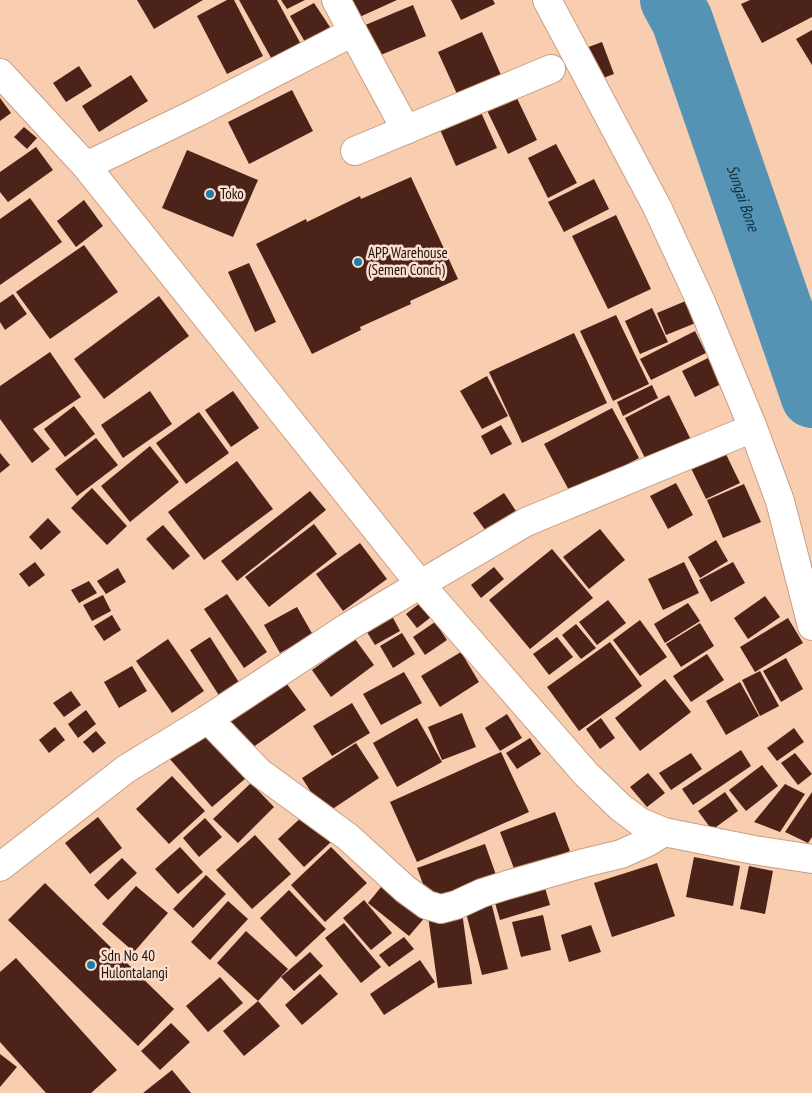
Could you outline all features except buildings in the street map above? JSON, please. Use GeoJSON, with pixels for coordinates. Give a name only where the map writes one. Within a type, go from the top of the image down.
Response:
{"type":"FeatureCollection","features":[{"type":"Feature","properties":{"kind":"street"},"geometry":{"type":"LineString","coordinates":[[336,0],[406,130]]}},
{"type":"Feature","properties":{"kind":"street"},"geometry":{"type":"LineString","coordinates":[[547,0],[657,207],[701,302],[753,428],[780,501],[812,626]]}},
{"type":"Feature","properties":{"kind":"street"},"geometry":{"type":"LineString","coordinates":[[86,166],[196,113],[353,32]]}},
{"type":"Feature","properties":{"kind":"street"},"geometry":{"type":"LineString","coordinates":[[355,151],[551,69]]}},
{"type":"Feature","properties":{"kind":"street"},"geometry":{"type":"LineString","coordinates":[[0,73],[86,166],[420,584],[586,774],[620,807],[640,822],[664,832],[754,850],[812,859]]}},
{"type":"Feature","properties":{"kind":"street"},"geometry":{"type":"LineString","coordinates":[[0,867],[126,769],[208,719],[348,627],[526,522],[753,428]]}},
{"type":"Feature","properties":{"kind":"street"},"geometry":{"type":"LineString","coordinates":[[208,719],[259,772],[348,837],[405,889],[426,905],[441,909],[507,885],[621,854],[648,842],[664,832]]}},
{"type":"Feature","properties":{"kind":"waterway","name":"Sungai Bone"},"geometry":{"type":"LineString","coordinates":[[671,0],[682,20],[812,397]]}},
{"type":"Feature","properties":{"kind":"place","name":"Toko"},"geometry":{"type":"Point","coordinates":[210,194]}},
{"type":"Feature","properties":{"kind":"place","name":"APP Warehouse (Semen Conch)"},"geometry":{"type":"Point","coordinates":[358,262]}},
{"type":"Feature","properties":{"kind":"place","name":"Sdn No 40 Hulontalangi"},"geometry":{"type":"Point","coordinates":[91,965]}}]}
